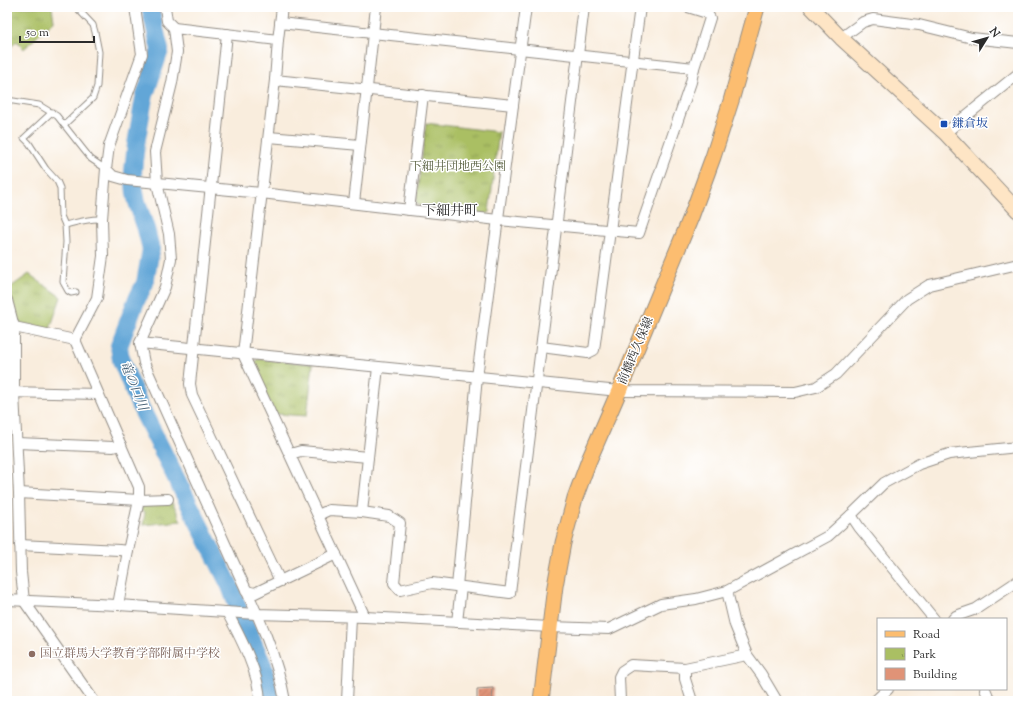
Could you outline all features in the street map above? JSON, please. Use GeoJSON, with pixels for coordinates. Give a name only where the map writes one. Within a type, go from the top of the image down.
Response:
{"type":"FeatureCollection","features":[{"type":"Feature","properties":{"kind":"main road","name":"前橋西久保線"},"geometry":{"type":"LineString","coordinates":[[541,701],[550,627],[563,543],[575,498],[589,460],[691,218],[713,157],[757,7]]}},
{"type":"Feature","properties":{"kind":"street"},"geometry":{"type":"LineString","coordinates":[[118,605],[139,500],[139,487],[76,340],[97,298],[103,256],[102,219],[108,146],[142,54],[135,7]]}},
{"type":"Feature","properties":{"kind":"street"},"geometry":{"type":"LineString","coordinates":[[165,7],[167,21],[174,28],[177,52],[172,83],[155,152],[154,183],[169,234],[171,259],[165,287],[140,343],[144,363],[271,650],[279,673],[285,701]]}},
{"type":"Feature","properties":{"kind":"street"},"geometry":{"type":"LineString","coordinates":[[282,7],[243,354],[365,617]]}},
{"type":"Feature","properties":{"kind":"street"},"geometry":{"type":"LineString","coordinates":[[354,203],[376,7]]}},
{"type":"Feature","properties":{"kind":"street"},"geometry":{"type":"LineString","coordinates":[[457,622],[477,377],[526,7]]}},
{"type":"Feature","properties":{"kind":"street"},"geometry":{"type":"LineString","coordinates":[[318,515],[329,510],[362,512],[389,516],[400,523],[394,583],[400,590],[432,583],[510,593],[584,7]]}},
{"type":"Feature","properties":{"kind":"street"},"geometry":{"type":"LineString","coordinates":[[541,347],[588,353],[594,350],[640,7]]}},
{"type":"Feature","properties":{"kind":"street"},"geometry":{"type":"LineString","coordinates":[[106,169],[113,176],[127,180],[354,203],[498,220],[639,233],[691,82],[710,18],[707,13],[688,7]]}},
{"type":"Feature","properties":{"kind":"street"},"geometry":{"type":"LineString","coordinates":[[811,7],[840,38],[944,133],[1018,211]]}},
{"type":"Feature","properties":{"kind":"street"},"geometry":{"type":"LineString","coordinates":[[840,38],[863,22],[873,19],[920,25],[972,38],[1018,43]]}},
{"type":"Feature","properties":{"kind":"street"},"geometry":{"type":"LineString","coordinates":[[280,23],[694,68]]}},
{"type":"Feature","properties":{"kind":"street"},"geometry":{"type":"LineString","coordinates":[[174,28],[278,40]]}},
{"type":"Feature","properties":{"kind":"street"},"geometry":{"type":"LineString","coordinates":[[227,34],[190,384],[192,395],[280,580]]}},
{"type":"Feature","properties":{"kind":"street"},"geometry":{"type":"LineString","coordinates":[[944,133],[1018,74]]}},
{"type":"Feature","properties":{"kind":"street"},"geometry":{"type":"LineString","coordinates":[[275,80],[513,105]]}},
{"type":"Feature","properties":{"kind":"street"},"geometry":{"type":"LineString","coordinates":[[409,210],[423,95]]}},
{"type":"Feature","properties":{"kind":"street"},"geometry":{"type":"LineString","coordinates":[[268,137],[360,145]]}},
{"type":"Feature","properties":{"kind":"street"},"geometry":{"type":"LineString","coordinates":[[140,343],[619,391],[795,392],[816,387],[836,374],[914,294],[929,286],[1018,264]]}},
{"type":"Feature","properties":{"kind":"street"},"geometry":{"type":"LineString","coordinates":[[7,300],[11,328],[10,393],[16,443],[21,572],[24,601],[94,701]]}},
{"type":"Feature","properties":{"kind":"street"},"geometry":{"type":"LineString","coordinates":[[11,328],[76,340]]}},
{"type":"Feature","properties":{"kind":"street"},"geometry":{"type":"LineString","coordinates":[[362,512],[378,367]]}},
{"type":"Feature","properties":{"kind":"street"},"geometry":{"type":"LineString","coordinates":[[10,393],[98,394]]}},
{"type":"Feature","properties":{"kind":"street"},"geometry":{"type":"LineString","coordinates":[[16,443],[113,448],[121,445]]}},
{"type":"Feature","properties":{"kind":"street"},"geometry":{"type":"LineString","coordinates":[[7,600],[229,612],[609,629],[661,604],[696,599],[727,591],[828,536],[884,483],[919,464],[949,454],[1018,447]]}},
{"type":"Feature","properties":{"kind":"street"},"geometry":{"type":"LineString","coordinates":[[290,454],[300,451],[368,457]]}},
{"type":"Feature","properties":{"kind":"street"},"geometry":{"type":"LineString","coordinates":[[19,493],[139,500],[168,499]]}},
{"type":"Feature","properties":{"kind":"street"},"geometry":{"type":"LineString","coordinates":[[851,515],[859,527],[933,618]]}},
{"type":"Feature","properties":{"kind":"street"},"geometry":{"type":"LineString","coordinates":[[20,544],[128,551]]}},
{"type":"Feature","properties":{"kind":"street"},"geometry":{"type":"LineString","coordinates":[[246,591],[255,592],[336,554]]}},
{"type":"Feature","properties":{"kind":"street"},"geometry":{"type":"LineString","coordinates":[[954,618],[976,609],[1018,581]]}},
{"type":"Feature","properties":{"kind":"street"},"geometry":{"type":"LineString","coordinates":[[727,591],[735,625],[747,655],[762,674],[777,701]]}},
{"type":"Feature","properties":{"kind":"street"},"geometry":{"type":"LineString","coordinates":[[229,612],[251,661],[257,679],[260,701]]}},
{"type":"Feature","properties":{"kind":"street"},"geometry":{"type":"LineString","coordinates":[[347,701],[351,617]]}},
{"type":"Feature","properties":{"kind":"street"},"geometry":{"type":"LineString","coordinates":[[620,701],[619,677],[622,671],[631,665],[684,668],[747,655]]}},
{"type":"Feature","properties":{"kind":"street"},"geometry":{"type":"LineString","coordinates":[[684,668],[685,679],[692,701]]}},
{"type":"Feature","properties":{"kind":"street"},"geometry":{"type":"LineString","coordinates":[[875,701],[887,690]]}},
{"type":"Feature","properties":{"kind":"street"},"geometry":{"type":"LineString","coordinates":[[985,690],[990,701]]}},
{"type":"Feature","properties":{"kind":"lane"},"geometry":{"type":"LineString","coordinates":[[64,125],[93,98],[97,86],[99,52],[95,32],[93,25],[76,7]]}},
{"type":"Feature","properties":{"kind":"lane"},"geometry":{"type":"LineString","coordinates":[[7,100],[39,105],[52,112],[57,116],[92,159],[106,169]]}},
{"type":"Feature","properties":{"kind":"lane"},"geometry":{"type":"LineString","coordinates":[[52,112],[24,138],[60,188],[61,216],[65,224],[66,242],[63,282],[68,291],[71,293],[76,292]]}},
{"type":"Feature","properties":{"kind":"lane"},"geometry":{"type":"LineString","coordinates":[[65,224],[102,219]]}},
{"type":"Feature","properties":{"kind":"green space"},"geometry":{"type":"Polygon","coordinates":[[[7,7],[52,7],[54,21],[24,49],[17,41],[7,51],[7,7]]]}},
{"type":"Feature","properties":{"kind":"green space","name":"下細井団地西公園"},"geometry":{"type":"Polygon","coordinates":[[[426,123],[499,132],[489,212],[486,214],[419,206],[416,202],[426,123]]]}},
{"type":"Feature","properties":{"kind":"green space"},"geometry":{"type":"Polygon","coordinates":[[[29,274],[61,297],[50,329],[19,323],[15,318],[8,289],[29,274]]]}},
{"type":"Feature","properties":{"kind":"green space"},"geometry":{"type":"Polygon","coordinates":[[[258,359],[313,364],[307,416],[275,414],[253,367],[258,359]]]}},
{"type":"Feature","properties":{"kind":"green space"},"geometry":{"type":"Polygon","coordinates":[[[173,503],[181,521],[143,525],[145,512],[141,511],[142,506],[147,504],[173,503]]]}},
{"type":"Feature","properties":{"kind":"building"},"geometry":{"type":"Polygon","coordinates":[[[493,688],[492,701],[477,701],[477,689],[493,688]]]}},
{"type":"Feature","properties":{"kind":"waterway","name":"竜の口川"},"geometry":{"type":"LineString","coordinates":[[150,7],[160,50],[144,98],[133,171],[137,202],[151,249],[145,283],[136,301],[119,346],[121,360],[139,404],[230,586],[263,665],[271,701]]}},
{"type":"Feature","properties":{"kind":"place","name":"鎌倉坂"},"geometry":{"type":"Point","coordinates":[944,124]}},
{"type":"Feature","properties":{"kind":"place","name":"国立群馬大学教育学部附属中学校"},"geometry":{"type":"Point","coordinates":[32,654]}},
{"type":"Feature","properties":{"kind":"district","name":"下細井町"},"geometry":{"type":"Point","coordinates":[450,212]}}]}
